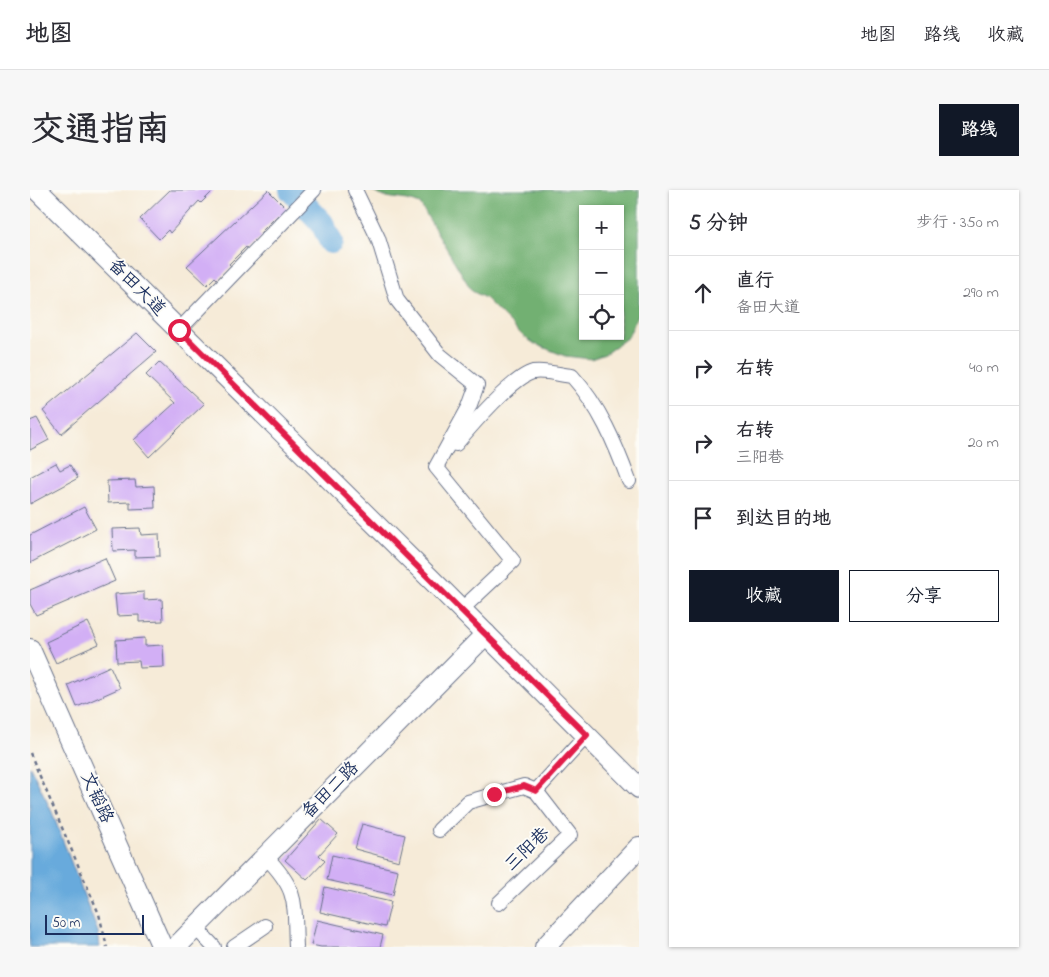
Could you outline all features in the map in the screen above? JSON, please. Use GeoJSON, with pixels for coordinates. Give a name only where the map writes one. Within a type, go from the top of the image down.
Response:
{"type":"FeatureCollection","features":[{"type":"Feature","properties":{"kind":"street","name":"备田大道"},"geometry":{"type":"LineString","coordinates":[[37,190],[462,609],[639,788]]}},
{"type":"Feature","properties":{"kind":"street"},"geometry":{"type":"LineString","coordinates":[[179,330],[293,215],[314,190]]}},
{"type":"Feature","properties":{"kind":"street"},"geometry":{"type":"LineString","coordinates":[[355,190],[378,238],[397,300],[440,355],[477,385],[469,407],[442,459]]}},
{"type":"Feature","properties":{"kind":"street"},"geometry":{"type":"LineString","coordinates":[[462,609],[513,561],[436,467],[484,411],[520,380],[533,372],[572,376],[586,392],[614,440],[629,481]]}},
{"type":"Feature","properties":{"kind":"street","name":"备田二路"},"geometry":{"type":"LineString","coordinates":[[176,947],[486,634]]}},
{"type":"Feature","properties":{"kind":"street","name":"文韬路"},"geometry":{"type":"LineString","coordinates":[[30,648],[162,947]]}},
{"type":"Feature","properties":{"kind":"street"},"geometry":{"type":"LineString","coordinates":[[439,830],[468,802],[524,786],[536,791],[587,735]]}},
{"type":"Feature","properties":{"kind":"street","name":"三阳巷"},"geometry":{"type":"LineString","coordinates":[[499,903],[570,835],[536,791]]}},
{"type":"Feature","properties":{"kind":"street"},"geometry":{"type":"LineString","coordinates":[[546,947],[639,847]]}},
{"type":"Feature","properties":{"kind":"street"},"geometry":{"type":"LineString","coordinates":[[266,857],[283,874],[294,894],[296,947]]}},
{"type":"Feature","properties":{"kind":"street"},"geometry":{"type":"LineString","coordinates":[[234,947],[265,926]]}},
{"type":"Feature","properties":{"kind":"street"},"geometry":{"type":"LineString","coordinates":[[196,928],[214,947]]}},
{"type":"Feature","properties":{"kind":"path"},"geometry":{"type":"LineString","coordinates":[[30,753],[96,906],[106,934],[107,947]]}},
{"type":"Feature","properties":{"kind":"green space"},"geometry":{"type":"Polygon","coordinates":[[[371,190],[639,190],[639,313],[628,337],[624,340],[624,205],[579,205],[579,340],[624,340],[605,354],[591,359],[565,356],[535,344],[523,336],[485,298],[472,291],[420,204],[381,196],[371,190]]]}},
{"type":"Feature","properties":{"kind":"water"},"geometry":{"type":"Polygon","coordinates":[[[30,766],[52,812],[98,932],[100,947],[30,947],[30,766]]]}},
{"type":"Feature","properties":{"kind":"building"},"geometry":{"type":"Polygon","coordinates":[[[170,190],[214,190],[201,203],[199,201],[170,233],[168,230],[159,239],[140,219],[170,190]]]}},
{"type":"Feature","properties":{"kind":"building"},"geometry":{"type":"Polygon","coordinates":[[[268,190],[289,211],[281,218],[278,215],[260,233],[262,237],[248,250],[246,247],[229,264],[231,266],[218,280],[215,277],[207,285],[187,266],[268,190]]]}},
{"type":"Feature","properties":{"kind":"building"},"geometry":{"type":"Polygon","coordinates":[[[137,333],[156,352],[61,434],[43,411],[137,333]]]}},
{"type":"Feature","properties":{"kind":"building"},"geometry":{"type":"Polygon","coordinates":[[[159,362],[204,404],[149,457],[134,440],[175,403],[146,375],[159,362]]]}},
{"type":"Feature","properties":{"kind":"building"},"geometry":{"type":"Polygon","coordinates":[[[37,418],[49,440],[30,450],[30,421],[37,418]]]}},
{"type":"Feature","properties":{"kind":"building"},"geometry":{"type":"Polygon","coordinates":[[[56,463],[60,470],[70,465],[78,478],[30,504],[30,477],[56,463]]]}},
{"type":"Feature","properties":{"kind":"building"},"geometry":{"type":"Polygon","coordinates":[[[135,480],[136,487],[154,486],[155,508],[130,509],[130,502],[108,503],[107,481],[135,480]]]}},
{"type":"Feature","properties":{"kind":"building"},"geometry":{"type":"Polygon","coordinates":[[[84,507],[96,529],[30,563],[30,535],[84,507]]]}},
{"type":"Feature","properties":{"kind":"building"},"geometry":{"type":"Polygon","coordinates":[[[140,528],[141,535],[159,534],[160,556],[135,557],[135,550],[113,551],[112,529],[140,528]]]}},
{"type":"Feature","properties":{"kind":"building"},"geometry":{"type":"Polygon","coordinates":[[[105,558],[115,581],[36,615],[30,604],[30,590],[105,558]]]}},
{"type":"Feature","properties":{"kind":"building"},"geometry":{"type":"Polygon","coordinates":[[[144,592],[144,600],[162,599],[163,621],[139,622],[139,615],[117,616],[115,594],[144,592]]]}},
{"type":"Feature","properties":{"kind":"building"},"geometry":{"type":"Polygon","coordinates":[[[88,622],[99,644],[56,663],[46,642],[88,622]]]}},
{"type":"Feature","properties":{"kind":"building"},"geometry":{"type":"Polygon","coordinates":[[[145,638],[145,646],[163,645],[164,667],[140,668],[139,661],[117,662],[116,640],[145,638]]]}},
{"type":"Feature","properties":{"kind":"building"},"geometry":{"type":"Polygon","coordinates":[[[110,666],[120,688],[77,707],[68,685],[110,666]]]}},
{"type":"Feature","properties":{"kind":"building"},"geometry":{"type":"Polygon","coordinates":[[[321,819],[338,834],[319,855],[325,861],[307,880],[285,860],[321,819]]]}},
{"type":"Feature","properties":{"kind":"building"},"geometry":{"type":"Polygon","coordinates":[[[362,824],[405,835],[399,861],[355,849],[362,824]]]}},
{"type":"Feature","properties":{"kind":"building"},"geometry":{"type":"Polygon","coordinates":[[[332,855],[398,870],[393,895],[327,880],[332,855]]]}},
{"type":"Feature","properties":{"kind":"building"},"geometry":{"type":"Polygon","coordinates":[[[325,887],[391,902],[385,927],[320,912],[325,887]]]}},
{"type":"Feature","properties":{"kind":"building"},"geometry":{"type":"Polygon","coordinates":[[[317,920],[383,935],[380,947],[321,947],[311,945],[317,920]]]}},
{"type":"Feature","properties":{"kind":"waterway"},"geometry":{"type":"LineString","coordinates":[[291,190],[322,223],[331,242]]}},
{"type":"Feature","properties":{"kind":"route"},"geometry":{"type":"LineString","coordinates":[[179,330],[587,735],[536,791],[524,786],[494,794]]}}]}
